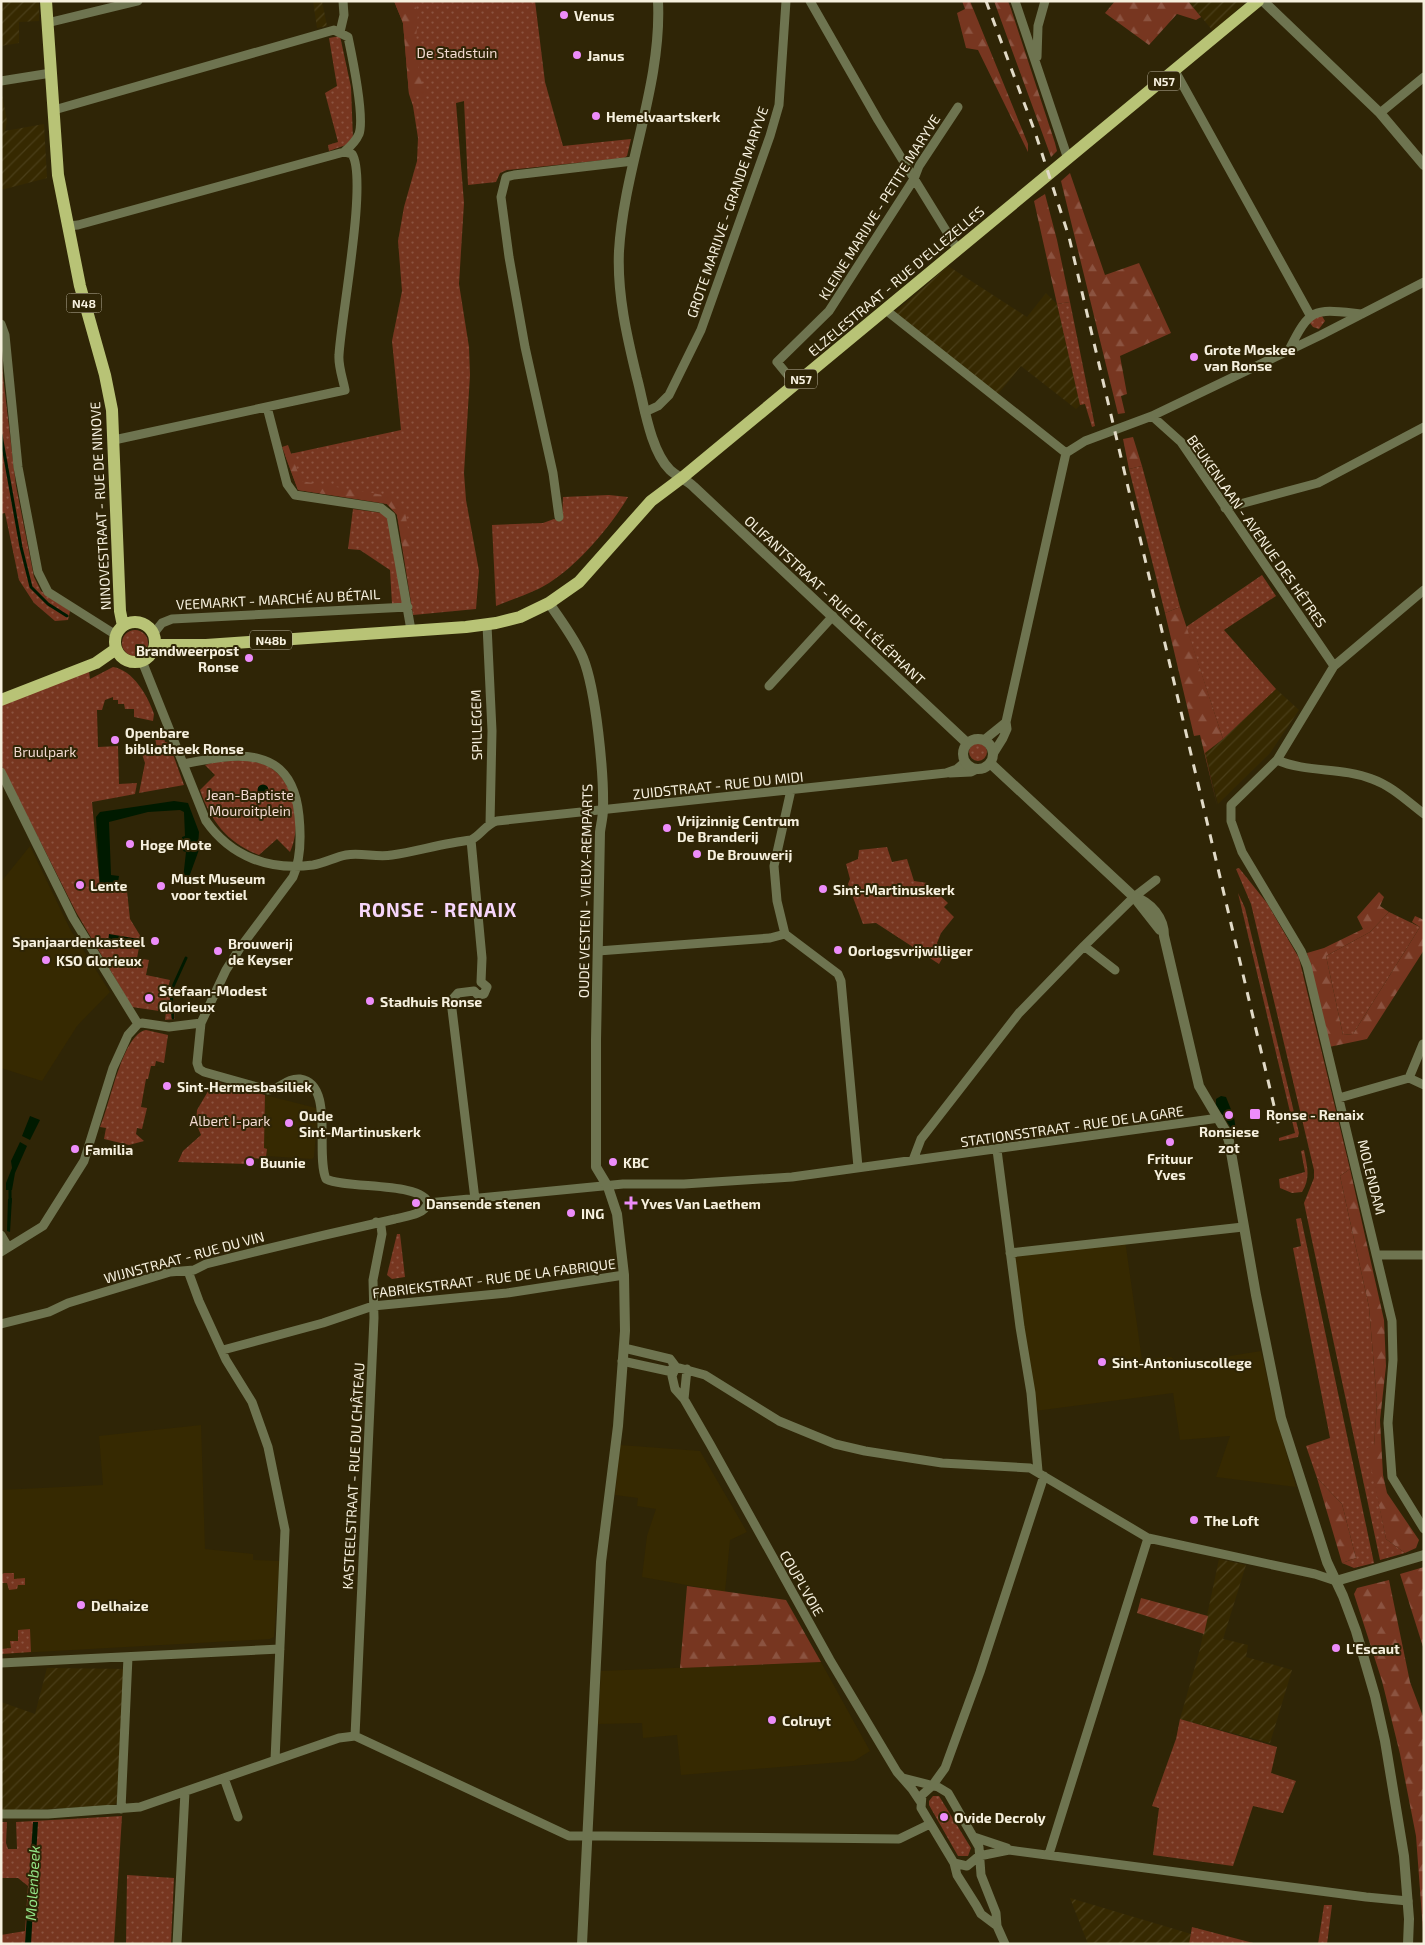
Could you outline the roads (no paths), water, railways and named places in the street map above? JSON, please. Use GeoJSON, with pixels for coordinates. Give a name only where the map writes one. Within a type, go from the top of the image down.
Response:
{"type":"FeatureCollection","features":[{"type":"Feature","properties":{"kind":"main road","name":"NINOVESTRAAT - RUE DE NINOVE"},"geometry":{"type":"LineString","coordinates":[[46,1],[54,110],[55,155],[68,226],[89,321],[105,375],[112,410],[120,611],[119,631]]}},
{"type":"Feature","properties":{"kind":"main road","name":"N57"},"geometry":{"type":"LineString","coordinates":[[1068,159],[1258,1]]}},
{"type":"Feature","properties":{"kind":"main road","name":"ELZELESTRAAT - RUE D'ELLEZELLES"},"geometry":{"type":"LineString","coordinates":[[487,625],[520,617],[549,603],[579,582],[647,506],[1068,159]]}},
{"type":"Feature","properties":{"kind":"main road"},"geometry":{"type":"LineString","coordinates":[[1,700],[96,663],[116,650],[119,631],[132,622],[141,622],[154,639],[151,655],[142,662],[134,663],[125,660],[116,650]]}},
{"type":"Feature","properties":{"kind":"main road","name":"N48b"},"geometry":{"type":"LineString","coordinates":[[154,639],[206,645],[487,625]]}},
{"type":"Feature","properties":{"kind":"street"},"geometry":{"type":"LineString","coordinates":[[47,23],[138,1]]}},
{"type":"Feature","properties":{"kind":"street"},"geometry":{"type":"LineString","coordinates":[[337,31],[344,15],[343,1]]}},
{"type":"Feature","properties":{"kind":"street","name":"OLIFANTSTRAAT - RUE DE L'ÉLÉPHANT"},"geometry":{"type":"LineString","coordinates":[[658,1],[656,52],[633,161],[622,228],[619,272],[622,309],[645,412],[661,457],[670,470],[683,478],[967,743]]}},
{"type":"Feature","properties":{"kind":"street","name":"GROTE MARIJVE - GRANDE MARYVE"},"geometry":{"type":"LineString","coordinates":[[645,412],[658,406],[669,395],[701,330],[770,136],[779,105],[786,1]]}},
{"type":"Feature","properties":{"kind":"street"},"geometry":{"type":"LineString","coordinates":[[810,1],[914,179],[958,250]]}},
{"type":"Feature","properties":{"kind":"street"},"geometry":{"type":"LineString","coordinates":[[1015,1],[1068,159]]}},
{"type":"Feature","properties":{"kind":"street"},"geometry":{"type":"LineString","coordinates":[[1037,63],[1038,26],[1045,1]]}},
{"type":"Feature","properties":{"kind":"street"},"geometry":{"type":"LineString","coordinates":[[1263,1],[1380,113],[1424,165]]}},
{"type":"Feature","properties":{"kind":"street"},"geometry":{"type":"LineString","coordinates":[[54,110],[337,31],[348,37],[356,71],[360,121],[359,133],[346,152]]}},
{"type":"Feature","properties":{"kind":"street"},"geometry":{"type":"LineString","coordinates":[[1175,71],[1310,315]]}},
{"type":"Feature","properties":{"kind":"street"},"geometry":{"type":"LineString","coordinates":[[1,81],[51,73]]}},
{"type":"Feature","properties":{"kind":"street"},"geometry":{"type":"LineString","coordinates":[[1380,113],[1424,78]]}},
{"type":"Feature","properties":{"kind":"street","name":"KLEINE MARIJVE - PETITE MARYVE"},"geometry":{"type":"LineString","coordinates":[[794,384],[777,362],[829,311],[914,179],[919,166],[958,108]]}},
{"type":"Feature","properties":{"kind":"street"},"geometry":{"type":"LineString","coordinates":[[68,226],[78,225],[346,152],[352,154],[356,161],[357,197],[339,358],[345,390],[114,440]]}},
{"type":"Feature","properties":{"kind":"street"},"geometry":{"type":"LineString","coordinates":[[559,517],[553,473],[525,348],[509,257],[501,197],[503,183],[506,176],[633,161]]}},
{"type":"Feature","properties":{"kind":"street"},"geometry":{"type":"LineString","coordinates":[[1408,1944],[1408,1900],[1399,1817],[1385,1741],[1366,1665],[1336,1581],[1327,1562],[1281,1418],[1243,1227],[1229,1141],[1219,1118],[1199,1086],[1164,936],[1164,928],[1152,907],[1143,900],[1134,897],[992,758],[989,743],[977,738],[967,743],[963,751],[965,762],[977,769],[992,758],[1006,730],[1005,723],[1066,453],[1085,441],[1152,416],[1424,282]]}},
{"type":"Feature","properties":{"kind":"street"},"geometry":{"type":"LineString","coordinates":[[887,310],[1066,453]]}},
{"type":"Feature","properties":{"kind":"street"},"geometry":{"type":"LineString","coordinates":[[1289,350],[1300,328],[1310,315],[1326,310],[1362,314]]}},
{"type":"Feature","properties":{"kind":"street"},"geometry":{"type":"LineString","coordinates":[[1,324],[5,335],[18,467],[38,572],[48,592],[119,631]]}},
{"type":"Feature","properties":{"kind":"street"},"geometry":{"type":"LineString","coordinates":[[267,407],[287,484],[292,492],[302,498],[381,508],[391,516],[411,630]]}},
{"type":"Feature","properties":{"kind":"street","name":"BEUKENLAAN - AVENUE DES HÊTRES"},"geometry":{"type":"LineString","coordinates":[[1152,416],[1181,442],[1334,666]]}},
{"type":"Feature","properties":{"kind":"street"},"geometry":{"type":"LineString","coordinates":[[1225,508],[1318,483],[1424,427]]}},
{"type":"Feature","properties":{"kind":"street"},"geometry":{"type":"LineString","coordinates":[[1424,590],[1334,666],[1277,760],[1293,767],[1358,774],[1372,779],[1386,785],[1424,814]]}},
{"type":"Feature","properties":{"kind":"street","name":"OUDE VESTEN - VIEUX-REMPARTS"},"geometry":{"type":"LineString","coordinates":[[549,603],[576,642],[584,659],[591,685],[603,812],[600,832],[596,1167],[608,1187],[617,1214],[624,1275],[624,1348],[618,1426],[601,1562],[582,1944]]}},
{"type":"Feature","properties":{"kind":"street","name":"VEEMARKT - MARCHÉ AU BÉTAIL"},"geometry":{"type":"LineString","coordinates":[[154,639],[162,623],[172,620],[408,607]]}},
{"type":"Feature","properties":{"kind":"street"},"geometry":{"type":"LineString","coordinates":[[769,686],[833,616]]}},
{"type":"Feature","properties":{"kind":"street","name":"SPILLEGEM"},"geometry":{"type":"LineString","coordinates":[[487,625],[492,731],[490,824]]}},
{"type":"Feature","properties":{"kind":"street"},"geometry":{"type":"LineString","coordinates":[[142,662],[202,813],[211,829],[244,856],[260,862],[298,866],[327,862],[345,855],[392,856],[471,840],[490,824]]}},
{"type":"Feature","properties":{"kind":"street"},"geometry":{"type":"LineString","coordinates":[[984,740],[1005,723]]}},
{"type":"Feature","properties":{"kind":"street"},"geometry":{"type":"LineString","coordinates":[[183,764],[242,755],[266,760],[280,770],[292,785],[298,804],[300,822],[298,866],[290,881],[263,914],[226,970],[201,1023],[197,1061],[200,1070],[266,1090],[274,1089],[294,1079],[310,1083],[316,1087],[320,1096],[321,1141],[326,1179],[409,1190],[423,1195],[428,1203]]}},
{"type":"Feature","properties":{"kind":"street","name":"MOLENDAM"},"geometry":{"type":"LineString","coordinates":[[1277,760],[1233,801],[1230,813],[1242,852],[1300,951],[1306,966],[1392,1322],[1393,1341],[1388,1423],[1392,1477],[1424,1529]]}},
{"type":"Feature","properties":{"kind":"street"},"geometry":{"type":"LineString","coordinates":[[950,773],[965,762]]}},
{"type":"Feature","properties":{"kind":"street","name":"ZUIDSTRAAT - RUE DU MIDI"},"geometry":{"type":"LineString","coordinates":[[490,824],[502,820],[603,812],[791,790],[971,772],[977,769]]}},
{"type":"Feature","properties":{"kind":"street"},"geometry":{"type":"LineString","coordinates":[[1,772],[73,918],[138,1024]]}},
{"type":"Feature","properties":{"kind":"street"},"geometry":{"type":"LineString","coordinates":[[791,790],[774,866],[777,901],[785,934],[838,974],[841,981],[858,1167]]}},
{"type":"Feature","properties":{"kind":"street"},"geometry":{"type":"LineString","coordinates":[[471,840],[482,958],[481,982],[474,986],[474,991],[456,994],[452,999],[451,1005],[475,1198]]}},
{"type":"Feature","properties":{"kind":"street"},"geometry":{"type":"LineString","coordinates":[[913,1160],[921,1139],[1020,1013],[1134,897],[1156,880]]}},
{"type":"Feature","properties":{"kind":"street"},"geometry":{"type":"LineString","coordinates":[[598,951],[770,938],[785,934]]}},
{"type":"Feature","properties":{"kind":"street"},"geometry":{"type":"LineString","coordinates":[[1084,946],[1115,970]]}},
{"type":"Feature","properties":{"kind":"street"},"geometry":{"type":"LineString","coordinates":[[138,1024],[169,1027],[201,1023]]}},
{"type":"Feature","properties":{"kind":"street"},"geometry":{"type":"LineString","coordinates":[[1,1235],[4,1249],[30,1235],[42,1226],[49,1217],[84,1161],[110,1076],[128,1035],[138,1024]]}},
{"type":"Feature","properties":{"kind":"street"},"geometry":{"type":"LineString","coordinates":[[1409,1078],[1424,1044]]}},
{"type":"Feature","properties":{"kind":"street"},"geometry":{"type":"LineString","coordinates":[[1339,1098],[1409,1078],[1424,1085]]}},
{"type":"Feature","properties":{"kind":"street","name":"STATIONSSTRAAT - RUE DE LA GARE"},"geometry":{"type":"LineString","coordinates":[[428,1203],[608,1187],[623,1184],[762,1179],[997,1150],[1219,1118]]}},
{"type":"Feature","properties":{"kind":"street"},"geometry":{"type":"LineString","coordinates":[[920,1801],[926,1790],[932,1786],[945,1768],[980,1672],[1041,1474],[997,1150]]}},
{"type":"Feature","properties":{"kind":"street","name":"WIJNSTRAAT - RUE DU VIN"},"geometry":{"type":"LineString","coordinates":[[1,1324],[49,1312],[68,1303],[170,1272],[188,1271],[206,1264],[420,1212],[428,1203]]}},
{"type":"Feature","properties":{"kind":"street","name":"KASTEELSTRAAT - RUE DU CHÂTEAU"},"geometry":{"type":"LineString","coordinates":[[355,1736],[373,1280],[382,1234],[381,1226],[376,1222]]}},
{"type":"Feature","properties":{"kind":"street"},"geometry":{"type":"LineString","coordinates":[[1010,1253],[1243,1227]]}},
{"type":"Feature","properties":{"kind":"street"},"geometry":{"type":"LineString","coordinates":[[1377,1255],[1424,1255]]}},
{"type":"Feature","properties":{"kind":"street"},"geometry":{"type":"LineString","coordinates":[[188,1271],[199,1301],[226,1360],[252,1402],[268,1447],[285,1530],[275,1760]]}},
{"type":"Feature","properties":{"kind":"street","name":"FABRIEKSTRAAT - RUE DE LA FABRIQUE"},"geometry":{"type":"LineString","coordinates":[[223,1350],[323,1323],[373,1306],[498,1294],[624,1275]]}},
{"type":"Feature","properties":{"kind":"street"},"geometry":{"type":"LineString","coordinates":[[624,1348],[670,1360],[676,1367],[705,1376],[779,1421],[835,1444],[911,1460],[958,1465],[1025,1467],[1041,1474],[1148,1538],[1315,1574],[1336,1581],[1424,1555]]}},
{"type":"Feature","properties":{"kind":"street"},"geometry":{"type":"LineString","coordinates":[[622,1361],[668,1371],[676,1367]]}},
{"type":"Feature","properties":{"kind":"street","name":"COUPL'VOIE"},"geometry":{"type":"LineString","coordinates":[[676,1367],[672,1376],[673,1383],[684,1399],[830,1660],[903,1778],[920,1801],[921,1808],[954,1863],[957,1875],[981,1914],[997,1926]]}},
{"type":"Feature","properties":{"kind":"street"},"geometry":{"type":"LineString","coordinates":[[684,1399],[687,1370]]}},
{"type":"Feature","properties":{"kind":"street"},"geometry":{"type":"LineString","coordinates":[[1049,1854],[1148,1538]]}},
{"type":"Feature","properties":{"kind":"street"},"geometry":{"type":"LineString","coordinates":[[1,1663],[280,1649]]}},
{"type":"Feature","properties":{"kind":"street"},"geometry":{"type":"LineString","coordinates":[[121,1809],[128,1657]]}},
{"type":"Feature","properties":{"kind":"street"},"geometry":{"type":"LineString","coordinates":[[1,1814],[140,1807],[339,1738],[355,1736],[569,1836],[899,1839],[917,1832],[930,1824]]}},
{"type":"Feature","properties":{"kind":"street"},"geometry":{"type":"LineString","coordinates":[[224,1778],[238,1817]]}},
{"type":"Feature","properties":{"kind":"street"},"geometry":{"type":"LineString","coordinates":[[903,1778],[938,1786],[948,1793],[979,1846],[981,1875],[996,1913],[997,1926],[1006,1944]]}},
{"type":"Feature","properties":{"kind":"street"},"geometry":{"type":"LineString","coordinates":[[177,1944],[185,1792]]}},
{"type":"Feature","properties":{"kind":"street"},"geometry":{"type":"LineString","coordinates":[[974,1837],[1009,1850],[1366,1897],[1408,1900]]}},
{"type":"Feature","properties":{"kind":"street"},"geometry":{"type":"LineString","coordinates":[[954,1863],[967,1866],[979,1856],[1009,1850]]}},
{"type":"Feature","properties":{"kind":"water"},"geometry":{"type":"Polygon","coordinates":[[[263,784],[269,790],[263,796],[257,790],[263,784]]]}},
{"type":"Feature","properties":{"kind":"water"},"geometry":{"type":"Polygon","coordinates":[[[174,801],[188,803],[199,832],[198,846],[200,847],[188,880],[183,879],[186,852],[183,851],[182,837],[185,836],[184,812],[180,810],[148,812],[109,822],[111,875],[119,876],[117,889],[100,888],[96,817],[100,812],[174,801]]]}},
{"type":"Feature","properties":{"kind":"water"},"geometry":{"type":"Polygon","coordinates":[[[109,934],[139,939],[137,948],[108,943],[109,934]]]}},
{"type":"Feature","properties":{"kind":"water"},"geometry":{"type":"Polygon","coordinates":[[[1221,1096],[1226,1097],[1234,1117],[1237,1137],[1216,1105],[1216,1099],[1221,1096]]]}},
{"type":"Feature","properties":{"kind":"water"},"geometry":{"type":"Polygon","coordinates":[[[30,1116],[40,1120],[30,1140],[22,1136],[30,1116]]]}},
{"type":"Feature","properties":{"kind":"water"},"geometry":{"type":"Polygon","coordinates":[[[20,1142],[27,1146],[15,1173],[12,1190],[6,1190],[6,1183],[12,1168],[11,1161],[20,1142]]]}},
{"type":"Feature","properties":{"kind":"water"},"geometry":{"type":"Polygon","coordinates":[[[12,1198],[10,1232],[7,1231],[8,1199],[12,1198]]]}},
{"type":"Feature","properties":{"kind":"water"},"geometry":{"type":"Polygon","coordinates":[[[33,1822],[38,1822],[31,1944],[25,1944],[33,1822]]]}},
{"type":"Feature","properties":{"kind":"waterway","name":"Molenbeek"},"geometry":{"type":"LineString","coordinates":[[1,435],[21,547],[31,587],[48,604],[67,616]]}},
{"type":"Feature","properties":{"kind":"waterway","name":"Molenbeek"},"geometry":{"type":"LineString","coordinates":[[173,1018],[171,991],[186,958]]}},
{"type":"Feature","properties":{"kind":"waterway","name":"Molenbeek"},"geometry":{"type":"LineString","coordinates":[[10,1186],[10,1202]]}},
{"type":"Feature","properties":{"kind":"railway"},"geometry":{"type":"LineString","coordinates":[[986,1],[1035,132],[1069,237],[1279,1127]]}},
{"type":"Feature","properties":{"kind":"place","name":"Venus"},"geometry":{"type":"Point","coordinates":[564,15]}},
{"type":"Feature","properties":{"kind":"place","name":"Janus"},"geometry":{"type":"Point","coordinates":[577,55]}},
{"type":"Feature","properties":{"kind":"place","name":"Hemelvaartskerk"},"geometry":{"type":"Point","coordinates":[596,116]}},
{"type":"Feature","properties":{"kind":"place","name":"Grote Moskee van Ronse"},"geometry":{"type":"Point","coordinates":[1194,357]}},
{"type":"Feature","properties":{"kind":"place","name":"Brandweerpost Ronse"},"geometry":{"type":"Point","coordinates":[249,658]}},
{"type":"Feature","properties":{"kind":"place","name":"Openbare bibliotheek Ronse"},"geometry":{"type":"Point","coordinates":[115,740]}},
{"type":"Feature","properties":{"kind":"place","name":"Vrijzinnig Centrum De Branderij"},"geometry":{"type":"Point","coordinates":[667,828]}},
{"type":"Feature","properties":{"kind":"place","name":"Hoge Mote"},"geometry":{"type":"Point","coordinates":[130,844]}},
{"type":"Feature","properties":{"kind":"place","name":"De Brouwerij"},"geometry":{"type":"Point","coordinates":[697,854]}},
{"type":"Feature","properties":{"kind":"place","name":"Lente"},"geometry":{"type":"Point","coordinates":[80,885]}},
{"type":"Feature","properties":{"kind":"place","name":"Must Museum voor textiel"},"geometry":{"type":"Point","coordinates":[161,886]}},
{"type":"Feature","properties":{"kind":"place","name":"Sint-Martinuskerk"},"geometry":{"type":"Point","coordinates":[823,889]}},
{"type":"Feature","properties":{"kind":"place","name":"Spanjaardenkasteel"},"geometry":{"type":"Point","coordinates":[155,941]}},
{"type":"Feature","properties":{"kind":"place","name":"Oorlogsvrijwilliger"},"geometry":{"type":"Point","coordinates":[838,950]}},
{"type":"Feature","properties":{"kind":"place","name":"Brouwerij de Keyser"},"geometry":{"type":"Point","coordinates":[218,951]}},
{"type":"Feature","properties":{"kind":"place","name":"KSO Glorieux"},"geometry":{"type":"Point","coordinates":[46,960]}},
{"type":"Feature","properties":{"kind":"place","name":"Stefaan-Modest Glorieux"},"geometry":{"type":"Point","coordinates":[149,998]}},
{"type":"Feature","properties":{"kind":"place","name":"Stadhuis Ronse"},"geometry":{"type":"Point","coordinates":[370,1001]}},
{"type":"Feature","properties":{"kind":"place","name":"Sint-Hermesbasiliek"},"geometry":{"type":"Point","coordinates":[167,1086]}},
{"type":"Feature","properties":{"kind":"place","name":"Ronse - Renaix"},"geometry":{"type":"Point","coordinates":[1255,1114]}},
{"type":"Feature","properties":{"kind":"place","name":"Ronsiese zot"},"geometry":{"type":"Point","coordinates":[1229,1115]}},
{"type":"Feature","properties":{"kind":"place","name":"Oude Sint-Martinuskerk"},"geometry":{"type":"Point","coordinates":[289,1123]}},
{"type":"Feature","properties":{"kind":"place","name":"Frituur Yves"},"geometry":{"type":"Point","coordinates":[1170,1142]}},
{"type":"Feature","properties":{"kind":"place","name":"Familia"},"geometry":{"type":"Point","coordinates":[75,1149]}},
{"type":"Feature","properties":{"kind":"place","name":"Buunie"},"geometry":{"type":"Point","coordinates":[250,1162]}},
{"type":"Feature","properties":{"kind":"place","name":"KBC"},"geometry":{"type":"Point","coordinates":[613,1162]}},
{"type":"Feature","properties":{"kind":"place","name":"Dansende stenen"},"geometry":{"type":"Point","coordinates":[416,1203]}},
{"type":"Feature","properties":{"kind":"place","name":"Yves Van Laethem"},"geometry":{"type":"Point","coordinates":[631,1203]}},
{"type":"Feature","properties":{"kind":"place","name":"ING"},"geometry":{"type":"Point","coordinates":[571,1213]}},
{"type":"Feature","properties":{"kind":"place","name":"Sint-Antoniuscollege"},"geometry":{"type":"Point","coordinates":[1102,1362]}},
{"type":"Feature","properties":{"kind":"place","name":"The Loft"},"geometry":{"type":"Point","coordinates":[1194,1520]}},
{"type":"Feature","properties":{"kind":"place","name":"Delhaize"},"geometry":{"type":"Point","coordinates":[81,1605]}},
{"type":"Feature","properties":{"kind":"place","name":"L'Escaut"},"geometry":{"type":"Point","coordinates":[1336,1648]}},
{"type":"Feature","properties":{"kind":"place","name":"Colruyt"},"geometry":{"type":"Point","coordinates":[772,1720]}},
{"type":"Feature","properties":{"kind":"place","name":"Ovide Decroly"},"geometry":{"type":"Point","coordinates":[944,1817]}},
{"type":"Feature","properties":{"kind":"district","name":"RONSE - RENAIX"},"geometry":{"type":"Point","coordinates":[438,909]}},
{"type":"Feature","properties":{"kind":"park label","name":"De Stadstuin"},"geometry":{"type":"Point","coordinates":[457,52]}},
{"type":"Feature","properties":{"kind":"park label","name":"Bruulpark"},"geometry":{"type":"Point","coordinates":[45,751]}},
{"type":"Feature","properties":{"kind":"park label","name":"Jean-Baptiste Mouroitplein"},"geometry":{"type":"Point","coordinates":[250,802]}},
{"type":"Feature","properties":{"kind":"park label","name":"Albert I-park"},"geometry":{"type":"Point","coordinates":[230,1120]}}]}
